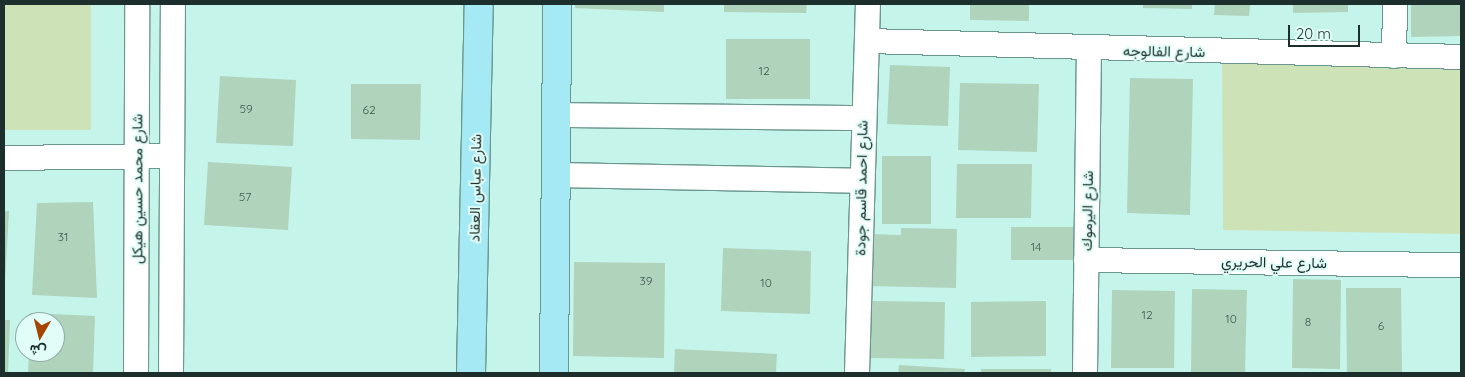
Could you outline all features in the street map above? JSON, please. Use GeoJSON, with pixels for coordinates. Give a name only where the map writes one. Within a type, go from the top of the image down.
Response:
{"type":"FeatureCollection","features":[{"type":"Feature","properties":{"kind":"main road","name":"شارع عباس العقاد"},"geometry":{"type":"LineString","coordinates":[[471,373],[479,4]]}},
{"type":"Feature","properties":{"kind":"main road"},"geometry":{"type":"LineString","coordinates":[[554,373],[557,4]]}},
{"type":"Feature","properties":{"kind":"street","name":"شارع محمد حسين هيكل"},"geometry":{"type":"LineString","coordinates":[[136,373],[138,4]]}},
{"type":"Feature","properties":{"kind":"street"},"geometry":{"type":"LineString","coordinates":[[171,373],[173,4]]}},
{"type":"Feature","properties":{"kind":"street","name":"شارع احمد قاسم جودة"},"geometry":{"type":"LineString","coordinates":[[857,373],[862,118],[868,4]]}},
{"type":"Feature","properties":{"kind":"street"},"geometry":{"type":"LineString","coordinates":[[1394,56],[1395,4]]}},
{"type":"Feature","properties":{"kind":"street","name":"شارع الفالوجه"},"geometry":{"type":"LineString","coordinates":[[867,41],[1089,49],[1461,57]]}},
{"type":"Feature","properties":{"kind":"street","name":"شارع اليرموك"},"geometry":{"type":"LineString","coordinates":[[1085,373],[1089,49]]}},
{"type":"Feature","properties":{"kind":"street"},"geometry":{"type":"LineString","coordinates":[[556,115],[862,118]]}},
{"type":"Feature","properties":{"kind":"street"},"geometry":{"type":"LineString","coordinates":[[4,158],[172,156]]}},
{"type":"Feature","properties":{"kind":"street"},"geometry":{"type":"LineString","coordinates":[[555,175],[861,182]]}},
{"type":"Feature","properties":{"kind":"street","name":"شارع علي الحريري"},"geometry":{"type":"LineString","coordinates":[[1086,260],[1461,265]]}},
{"type":"Feature","properties":{"kind":"green space"},"geometry":{"type":"Polygon","coordinates":[[[4,4],[91,4],[91,130],[4,130],[4,4]]]}},
{"type":"Feature","properties":{"kind":"green space"},"geometry":{"type":"Polygon","coordinates":[[[1222,57],[1461,64],[1461,234],[1223,230],[1222,57]]]}},
{"type":"Feature","properties":{"kind":"building"},"geometry":{"type":"Polygon","coordinates":[[[575,4],[664,4],[664,12],[575,8],[575,4]]]}},
{"type":"Feature","properties":{"kind":"building"},"geometry":{"type":"Polygon","coordinates":[[[724,4],[807,4],[806,13],[724,12],[724,4]]]}},
{"type":"Feature","properties":{"kind":"building"},"geometry":{"type":"Polygon","coordinates":[[[970,4],[1029,4],[1029,21],[970,20],[970,4]]]}},
{"type":"Feature","properties":{"kind":"building"},"geometry":{"type":"Polygon","coordinates":[[[1143,4],[1192,4],[1192,9],[1143,8],[1143,4]]]}},
{"type":"Feature","properties":{"kind":"building"},"geometry":{"type":"Polygon","coordinates":[[[1215,4],[1250,4],[1249,16],[1214,15],[1215,4]]]}},
{"type":"Feature","properties":{"kind":"building"},"geometry":{"type":"Polygon","coordinates":[[[1293,4],[1348,4],[1348,12],[1293,13],[1293,4]]]}},
{"type":"Feature","properties":{"kind":"building"},"geometry":{"type":"Polygon","coordinates":[[[1411,4],[1461,4],[1461,36],[1411,37],[1411,4]]]}},
{"type":"Feature","properties":{"kind":"building"},"geometry":{"type":"Polygon","coordinates":[[[726,39],[810,39],[810,99],[726,99],[726,39]]]}},
{"type":"Feature","properties":{"kind":"building"},"geometry":{"type":"Polygon","coordinates":[[[890,65],[950,67],[948,126],[887,124],[890,65]]]}},
{"type":"Feature","properties":{"kind":"building"},"geometry":{"type":"Polygon","coordinates":[[[220,76],[296,80],[293,146],[216,143],[220,76]]]}},
{"type":"Feature","properties":{"kind":"building"},"geometry":{"type":"Polygon","coordinates":[[[1130,78],[1193,79],[1190,215],[1127,213],[1130,78]]]}},
{"type":"Feature","properties":{"kind":"building"},"geometry":{"type":"Polygon","coordinates":[[[960,83],[1039,84],[1037,152],[958,150],[960,83]]]}},
{"type":"Feature","properties":{"kind":"building"},"geometry":{"type":"Polygon","coordinates":[[[351,84],[421,84],[420,140],[351,139],[351,84]]]}},
{"type":"Feature","properties":{"kind":"building"},"geometry":{"type":"Polygon","coordinates":[[[882,156],[931,156],[931,224],[882,224],[882,156]]]}},
{"type":"Feature","properties":{"kind":"building"},"geometry":{"type":"Polygon","coordinates":[[[208,162],[292,167],[288,230],[204,225],[208,162]]]}},
{"type":"Feature","properties":{"kind":"building"},"geometry":{"type":"Polygon","coordinates":[[[957,164],[1032,164],[1031,218],[956,218],[957,164]]]}},
{"type":"Feature","properties":{"kind":"building"},"geometry":{"type":"Polygon","coordinates":[[[93,202],[97,298],[32,295],[37,203],[93,202]]]}},
{"type":"Feature","properties":{"kind":"building"},"geometry":{"type":"Polygon","coordinates":[[[4,211],[9,211],[5,283],[4,283],[4,211]]]}},
{"type":"Feature","properties":{"kind":"building"},"geometry":{"type":"Polygon","coordinates":[[[1011,227],[1075,227],[1075,260],[1011,260],[1011,227]]]}},
{"type":"Feature","properties":{"kind":"building"},"geometry":{"type":"Polygon","coordinates":[[[901,228],[957,229],[956,288],[868,286],[869,234],[901,235],[901,228]]]}},
{"type":"Feature","properties":{"kind":"building"},"geometry":{"type":"Polygon","coordinates":[[[723,248],[811,251],[810,314],[721,311],[723,248]]]}},
{"type":"Feature","properties":{"kind":"building"},"geometry":{"type":"Polygon","coordinates":[[[574,262],[665,263],[664,358],[573,356],[574,262]]]}},
{"type":"Feature","properties":{"kind":"building"},"geometry":{"type":"Polygon","coordinates":[[[1293,279],[1341,280],[1340,369],[1292,368],[1293,279]]]}},
{"type":"Feature","properties":{"kind":"building"},"geometry":{"type":"Polygon","coordinates":[[[1346,288],[1401,288],[1402,373],[1347,373],[1346,288]]]}},
{"type":"Feature","properties":{"kind":"building"},"geometry":{"type":"Polygon","coordinates":[[[1192,289],[1247,290],[1245,373],[1191,373],[1192,289]]]}},
{"type":"Feature","properties":{"kind":"building"},"geometry":{"type":"Polygon","coordinates":[[[1112,290],[1175,291],[1174,368],[1111,368],[1112,290]]]}},
{"type":"Feature","properties":{"kind":"building"},"geometry":{"type":"Polygon","coordinates":[[[869,301],[945,302],[944,359],[868,358],[869,301]]]}},
{"type":"Feature","properties":{"kind":"building"},"geometry":{"type":"Polygon","coordinates":[[[1046,301],[1046,356],[971,357],[971,302],[1046,301]]]}},
{"type":"Feature","properties":{"kind":"building"},"geometry":{"type":"Polygon","coordinates":[[[65,315],[95,316],[93,373],[28,373],[29,362],[65,362],[65,315]]]}},
{"type":"Feature","properties":{"kind":"building"},"geometry":{"type":"Polygon","coordinates":[[[4,320],[10,320],[8,373],[4,373],[4,320]]]}},
{"type":"Feature","properties":{"kind":"building"},"geometry":{"type":"Polygon","coordinates":[[[675,349],[777,354],[776,373],[674,373],[675,349]]]}},
{"type":"Feature","properties":{"kind":"building"},"geometry":{"type":"Polygon","coordinates":[[[899,365],[965,369],[964,373],[898,373],[899,365]]]}},
{"type":"Feature","properties":{"kind":"building"},"geometry":{"type":"Polygon","coordinates":[[[981,369],[1051,369],[1051,373],[981,373],[981,369]]]}}]}
